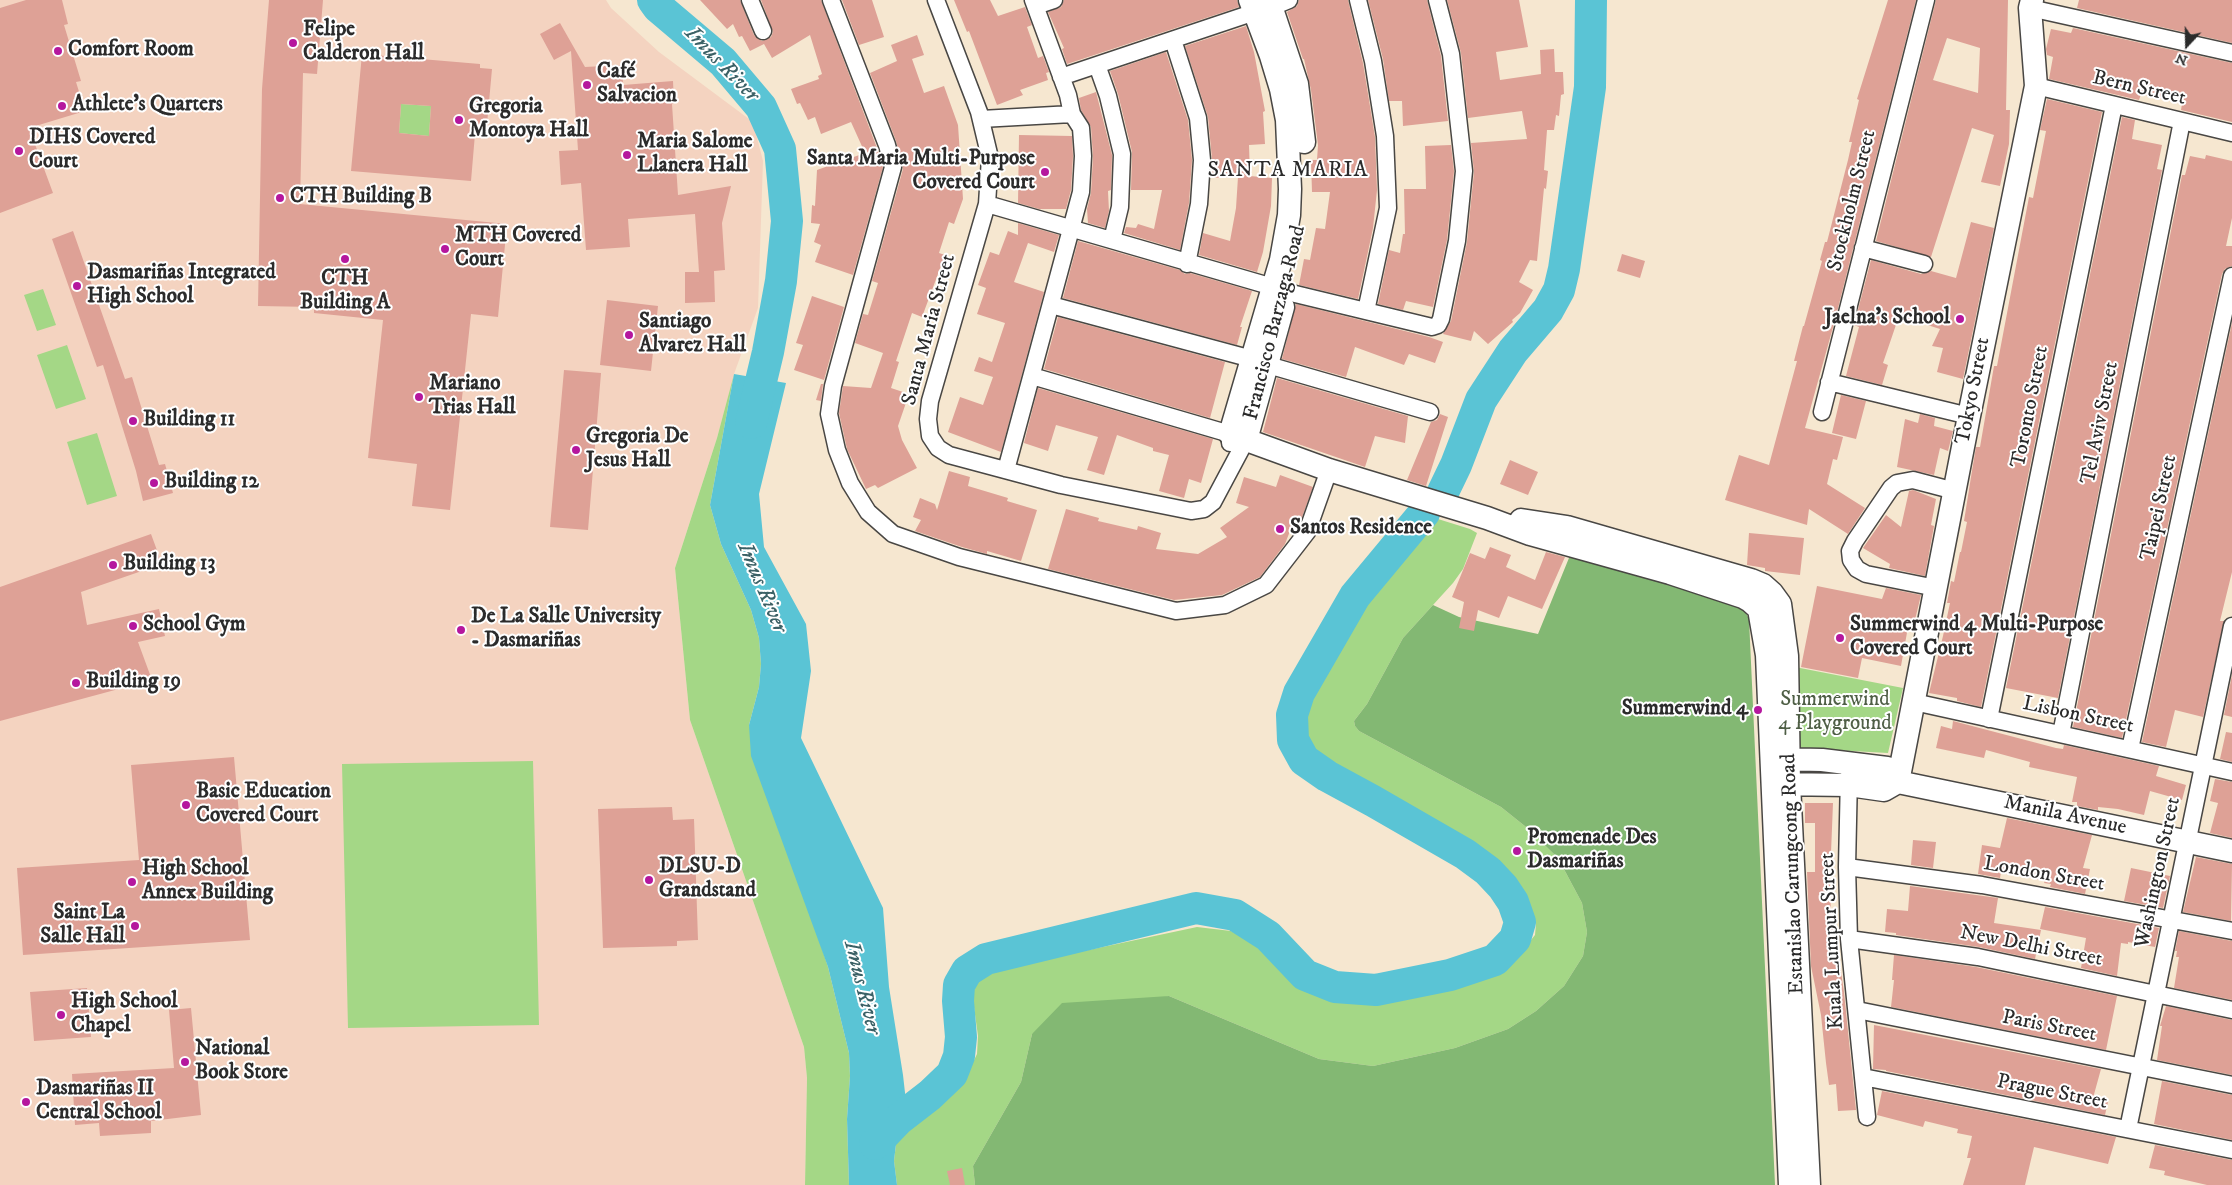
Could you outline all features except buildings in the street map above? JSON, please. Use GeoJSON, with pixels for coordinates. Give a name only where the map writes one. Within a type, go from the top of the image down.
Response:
{"type":"FeatureCollection","features":[{"type":"Feature","properties":{"kind":"street"},"geometry":{"type":"LineString","coordinates":[[750,0],[763,31]]}},
{"type":"Feature","properties":{"kind":"street"},"geometry":{"type":"LineString","coordinates":[[831,0],[887,145],[893,167],[833,386],[829,414],[837,450],[850,483],[868,512],[893,534],[959,557],[1176,611],[1225,605],[1266,585],[1307,532],[1329,470]]}},
{"type":"Feature","properties":{"kind":"street","name":"Santa Maria Street"},"geometry":{"type":"LineString","coordinates":[[936,0],[981,119],[990,158],[987,204],[930,401],[928,419],[930,436],[938,448],[950,455],[1061,485],[1191,510],[1204,509],[1213,502],[1230,470],[1238,437]]}},
{"type":"Feature","properties":{"kind":"street"},"geometry":{"type":"LineString","coordinates":[[1006,470],[1081,192],[1083,156],[1081,128],[1072,114],[1061,77],[1034,3],[1054,0]]}},
{"type":"Feature","properties":{"kind":"street"},"geometry":{"type":"LineString","coordinates":[[1358,0],[1373,61],[1385,136],[1388,208],[1366,311]]}},
{"type":"Feature","properties":{"kind":"street"},"geometry":{"type":"LineString","coordinates":[[987,204],[1280,290],[1432,327],[1438,325],[1441,319],[1458,241],[1464,171],[1451,54],[1437,0]]}},
{"type":"Feature","properties":{"kind":"street","name":"Stockholm Street"},"geometry":{"type":"LineString","coordinates":[[1822,412],[1926,0]]}},
{"type":"Feature","properties":{"kind":"street"},"geometry":{"type":"LineString","coordinates":[[1061,77],[1173,40],[1267,4]]}},
{"type":"Feature","properties":{"kind":"street","name":"Francisco Barzaga Road"},"geometry":{"type":"LineString","coordinates":[[1238,437],[1280,290],[1298,248],[1303,216],[1305,156],[1298,84],[1267,4]]}},
{"type":"Feature","properties":{"kind":"street"},"geometry":{"type":"LineString","coordinates":[[2031,4],[2232,53]]}},
{"type":"Feature","properties":{"kind":"street","name":"Tokyo Street"},"geometry":{"type":"LineString","coordinates":[[1898,782],[1954,491],[2036,86],[2031,4]]}},
{"type":"Feature","properties":{"kind":"street"},"geometry":{"type":"LineString","coordinates":[[1173,40],[1198,118],[1202,160],[1198,204],[1187,264]]}},
{"type":"Feature","properties":{"kind":"street"},"geometry":{"type":"LineString","coordinates":[[1098,65],[1108,96],[1122,154],[1120,207],[1112,240]]}},
{"type":"Feature","properties":{"kind":"street","name":"Bern Street"},"geometry":{"type":"LineString","coordinates":[[2036,86],[2232,133]]}},
{"type":"Feature","properties":{"kind":"street","name":"Toronto Street"},"geometry":{"type":"LineString","coordinates":[[1989,719],[2114,105]]}},
{"type":"Feature","properties":{"kind":"street"},"geometry":{"type":"LineString","coordinates":[[981,119],[1072,114]]}},
{"type":"Feature","properties":{"kind":"street","name":"Tel Aviv Street"},"geometry":{"type":"LineString","coordinates":[[2061,734],[2182,121]]}},
{"type":"Feature","properties":{"kind":"street"},"geometry":{"type":"LineString","coordinates":[[1863,248],[1924,264]]}},
{"type":"Feature","properties":{"kind":"street","name":"Taipei Street"},"geometry":{"type":"LineString","coordinates":[[2130,749],[2232,276]]}},
{"type":"Feature","properties":{"kind":"street"},"geometry":{"type":"LineString","coordinates":[[1051,305],[1260,362],[1430,412]]}},
{"type":"Feature","properties":{"kind":"street"},"geometry":{"type":"LineString","coordinates":[[1032,376],[1238,437]]}},
{"type":"Feature","properties":{"kind":"street"},"geometry":{"type":"LineString","coordinates":[[1829,382],[1969,416]]}},
{"type":"Feature","properties":{"kind":"street","name":"Estanislao Carungcong Road"},"geometry":{"type":"LineString","coordinates":[[1238,437],[1329,470],[1481,516],[1535,520],[1567,527],[1763,585],[1772,592],[1780,604],[1787,656],[1780,784],[1790,1185]]}},
{"type":"Feature","properties":{"kind":"street"},"geometry":{"type":"LineString","coordinates":[[1936,588],[1866,574],[1857,568],[1851,560],[1850,551],[1854,541],[1897,483],[1913,480],[1954,491]]}},
{"type":"Feature","properties":{"kind":"street","name":"Washington Street"},"geometry":{"type":"LineString","coordinates":[[2128,1129],[2203,765],[2225,697],[2232,626]]}},
{"type":"Feature","properties":{"kind":"street","name":"Lisbon Street"},"geometry":{"type":"LineString","coordinates":[[1914,702],[2232,772]]}},
{"type":"Feature","properties":{"kind":"street","name":"Manila Avenue"},"geometry":{"type":"LineString","coordinates":[[1780,759],[1849,774]]}},
{"type":"Feature","properties":{"kind":"street","name":"Manila Avenue"},"geometry":{"type":"LineString","coordinates":[[1780,784],[1887,768],[1898,782],[2232,851]]}},
{"type":"Feature","properties":{"kind":"street","name":"Kuala Lumpur Street"},"geometry":{"type":"LineString","coordinates":[[1849,774],[1847,867],[1849,939],[1867,1117]]}},
{"type":"Feature","properties":{"kind":"street","name":"Estanislao Carungcong Road"},"geometry":{"type":"LineString","coordinates":[[1780,784],[1809,1185]]}},
{"type":"Feature","properties":{"kind":"street","name":"London Street"},"geometry":{"type":"LineString","coordinates":[[1847,867],[1982,885],[2232,931]]}},
{"type":"Feature","properties":{"kind":"street","name":"New Delhi Street"},"geometry":{"type":"LineString","coordinates":[[1849,939],[1978,957],[2232,1010]]}},
{"type":"Feature","properties":{"kind":"street","name":"Paris Street"},"geometry":{"type":"LineString","coordinates":[[1857,1010],[2232,1085]]}},
{"type":"Feature","properties":{"kind":"street","name":"Prague Street"},"geometry":{"type":"LineString","coordinates":[[1863,1078],[2232,1150]]}},
{"type":"Feature","properties":{"kind":"shaded area","name":"De La Salle University - Dasmariñas"},"geometry":{"type":"Polygon","coordinates":[[[0,0],[606,0],[611,8],[659,52],[753,122],[763,161],[758,308],[734,374],[717,438],[675,568],[690,720],[804,1047],[807,1078],[805,1185],[0,1185],[0,0]]]}},
{"type":"Feature","properties":{"kind":"green space"},"geometry":{"type":"Polygon","coordinates":[[[401,104],[431,106],[429,136],[399,133],[401,104]]]}},
{"type":"Feature","properties":{"kind":"green space"},"geometry":{"type":"Polygon","coordinates":[[[43,289],[56,325],[37,331],[24,295],[43,289]]]}},
{"type":"Feature","properties":{"kind":"green space"},"geometry":{"type":"Polygon","coordinates":[[[67,345],[86,399],[56,409],[37,355],[67,345]]]}},
{"type":"Feature","properties":{"kind":"green space"},"geometry":{"type":"Polygon","coordinates":[[[734,374],[710,505],[721,544],[751,610],[759,638],[761,664],[759,687],[749,725],[828,967],[849,1053],[850,1076],[847,1119],[849,1185],[805,1185],[807,1078],[804,1047],[690,720],[675,568],[717,438],[734,374]]]}},
{"type":"Feature","properties":{"kind":"green space"},"geometry":{"type":"Polygon","coordinates":[[[97,433],[117,496],[87,505],[67,442],[97,433]]]}},
{"type":"Feature","properties":{"kind":"green space","name":"Promenade Des Dasmariñas"},"geometry":{"type":"Polygon","coordinates":[[[1438,519],[1477,533],[1463,569],[1453,583],[1403,638],[1367,704],[1354,721],[1355,726],[1359,731],[1501,807],[1526,827],[1558,858],[1582,903],[1587,932],[1583,956],[1564,986],[1536,1011],[1508,1029],[1455,1048],[1373,1066],[1319,1059],[1169,996],[1032,1034],[1021,1082],[973,1166],[975,1185],[897,1185],[894,1161],[896,1144],[909,1128],[966,1077],[977,1054],[978,1036],[973,1000],[974,990],[978,979],[994,970],[1197,927],[1231,931],[1259,946],[1300,987],[1316,995],[1341,1000],[1378,1000],[1449,990],[1481,980],[1502,969],[1527,945],[1535,935],[1536,924],[1525,896],[1498,863],[1474,844],[1381,790],[1333,766],[1314,752],[1306,738],[1303,718],[1312,698],[1366,601],[1438,519]]]}},
{"type":"Feature","properties":{"kind":"green space"},"geometry":{"type":"Polygon","coordinates":[[[1571,553],[1739,605],[1749,619],[1775,1185],[975,1185],[973,1166],[1021,1082],[1032,1034],[1062,1003],[1169,996],[1319,1059],[1373,1066],[1455,1048],[1508,1029],[1536,1011],[1564,986],[1583,956],[1587,932],[1582,903],[1558,858],[1526,827],[1501,807],[1359,731],[1354,721],[1367,704],[1403,638],[1433,605],[1459,617],[1538,634],[1571,553]]]}},
{"type":"Feature","properties":{"kind":"green space","name":"Summerwind 4 Playground"},"geometry":{"type":"Polygon","coordinates":[[[1795,667],[1903,688],[1888,753],[1798,748],[1795,667]]]}},
{"type":"Feature","properties":{"kind":"green space"},"geometry":{"type":"Polygon","coordinates":[[[533,761],[539,1025],[348,1028],[342,764],[533,761]]]}},
{"type":"Feature","properties":{"kind":"water"},"geometry":{"type":"Polygon","coordinates":[[[734,374],[786,383],[759,494],[764,547],[806,624],[811,671],[801,738],[883,908],[889,987],[903,1075],[909,1128],[896,1144],[894,1161],[897,1185],[849,1185],[847,1119],[850,1076],[849,1053],[828,967],[751,756],[749,725],[759,687],[761,664],[759,638],[751,610],[721,544],[710,505],[734,374]]]}},
{"type":"Feature","properties":{"kind":"waterway","name":"Imus River"},"geometry":{"type":"LineString","coordinates":[[653,0],[658,7],[723,62],[761,107],[780,149],[787,221],[781,281],[768,352],[751,423]]}},
{"type":"Feature","properties":{"kind":"waterway"},"geometry":{"type":"LineString","coordinates":[[1443,492],[1456,465],[1481,400],[1513,351],[1548,310],[1559,290],[1564,269],[1590,87],[1591,0]]}},
{"type":"Feature","properties":{"kind":"waterway"},"geometry":{"type":"LineString","coordinates":[[875,1144],[899,1119],[930,1095],[952,1074],[959,1056],[961,1037],[958,1001],[959,985],[967,971],[986,959],[1196,908],[1235,915],[1268,936],[1305,975],[1335,987],[1376,990],[1450,975],[1495,960],[1515,939],[1520,922],[1513,902],[1503,887],[1488,871],[1465,854],[1327,776],[1304,760],[1293,740],[1292,715],[1299,693],[1355,596],[1424,513]]}},
{"type":"Feature","properties":{"kind":"place","name":"Felipe Calderon Hall"},"geometry":{"type":"Point","coordinates":[293,43]}},
{"type":"Feature","properties":{"kind":"place","name":"Comfort Room"},"geometry":{"type":"Point","coordinates":[58,51]}},
{"type":"Feature","properties":{"kind":"place","name":"Café Salvacion"},"geometry":{"type":"Point","coordinates":[587,85]}},
{"type":"Feature","properties":{"kind":"place","name":"Athlete's Quarters"},"geometry":{"type":"Point","coordinates":[62,106]}},
{"type":"Feature","properties":{"kind":"place","name":"Gregoria Montoya Hall"},"geometry":{"type":"Point","coordinates":[459,120]}},
{"type":"Feature","properties":{"kind":"place","name":"DIHS Covered Court"},"geometry":{"type":"Point","coordinates":[19,151]}},
{"type":"Feature","properties":{"kind":"place","name":"Maria Salome Llanera Hall"},"geometry":{"type":"Point","coordinates":[627,155]}},
{"type":"Feature","properties":{"kind":"place","name":"Santa Maria Multi-Purpose Covered Court"},"geometry":{"type":"Point","coordinates":[1045,172]}},
{"type":"Feature","properties":{"kind":"place","name":"CTH Building B"},"geometry":{"type":"Point","coordinates":[280,198]}},
{"type":"Feature","properties":{"kind":"place","name":"MTH Covered Court"},"geometry":{"type":"Point","coordinates":[445,249]}},
{"type":"Feature","properties":{"kind":"place","name":"CTH Building A"},"geometry":{"type":"Point","coordinates":[345,259]}},
{"type":"Feature","properties":{"kind":"place","name":"Dasmariñas Integrated High School"},"geometry":{"type":"Point","coordinates":[77,286]}},
{"type":"Feature","properties":{"kind":"place","name":"Jaelna's School"},"geometry":{"type":"Point","coordinates":[1960,319]}},
{"type":"Feature","properties":{"kind":"place","name":"Santiago Alvarez Hall"},"geometry":{"type":"Point","coordinates":[629,335]}},
{"type":"Feature","properties":{"kind":"place","name":"Mariano Trias Hall"},"geometry":{"type":"Point","coordinates":[419,397]}},
{"type":"Feature","properties":{"kind":"place","name":"Building 11"},"geometry":{"type":"Point","coordinates":[133,421]}},
{"type":"Feature","properties":{"kind":"place","name":"Gregoria De Jesus Hall"},"geometry":{"type":"Point","coordinates":[576,450]}},
{"type":"Feature","properties":{"kind":"place","name":"Building 12"},"geometry":{"type":"Point","coordinates":[154,483]}},
{"type":"Feature","properties":{"kind":"place","name":"Santos Residence"},"geometry":{"type":"Point","coordinates":[1280,529]}},
{"type":"Feature","properties":{"kind":"place","name":"Building 13"},"geometry":{"type":"Point","coordinates":[113,565]}},
{"type":"Feature","properties":{"kind":"place","name":"School Gym"},"geometry":{"type":"Point","coordinates":[133,626]}},
{"type":"Feature","properties":{"kind":"place","name":"De La Salle University - Dasmariñas"},"geometry":{"type":"Point","coordinates":[461,630]}},
{"type":"Feature","properties":{"kind":"place","name":"Summerwind 4 Multi-Purpose Covered Court"},"geometry":{"type":"Point","coordinates":[1840,638]}},
{"type":"Feature","properties":{"kind":"place","name":"Building 19"},"geometry":{"type":"Point","coordinates":[76,683]}},
{"type":"Feature","properties":{"kind":"place","name":"Summerwind 4"},"geometry":{"type":"Point","coordinates":[1758,710]}},
{"type":"Feature","properties":{"kind":"place","name":"Basic Education Covered Court"},"geometry":{"type":"Point","coordinates":[186,805]}},
{"type":"Feature","properties":{"kind":"place","name":"Promenade Des Dasmariñas"},"geometry":{"type":"Point","coordinates":[1517,851]}},
{"type":"Feature","properties":{"kind":"place","name":"DLSU-D Grandstand"},"geometry":{"type":"Point","coordinates":[649,880]}},
{"type":"Feature","properties":{"kind":"place","name":"High School Annex Building"},"geometry":{"type":"Point","coordinates":[132,882]}},
{"type":"Feature","properties":{"kind":"place","name":"Saint La Salle Hall"},"geometry":{"type":"Point","coordinates":[135,926]}},
{"type":"Feature","properties":{"kind":"place","name":"High School Chapel"},"geometry":{"type":"Point","coordinates":[61,1015]}},
{"type":"Feature","properties":{"kind":"place","name":"National Book Store"},"geometry":{"type":"Point","coordinates":[185,1062]}},
{"type":"Feature","properties":{"kind":"place","name":"Dasmariñas II Central School"},"geometry":{"type":"Point","coordinates":[26,1102]}},
{"type":"Feature","properties":{"kind":"district","name":"SANTA MARIA"},"geometry":{"type":"Point","coordinates":[1288,171]}}]}
